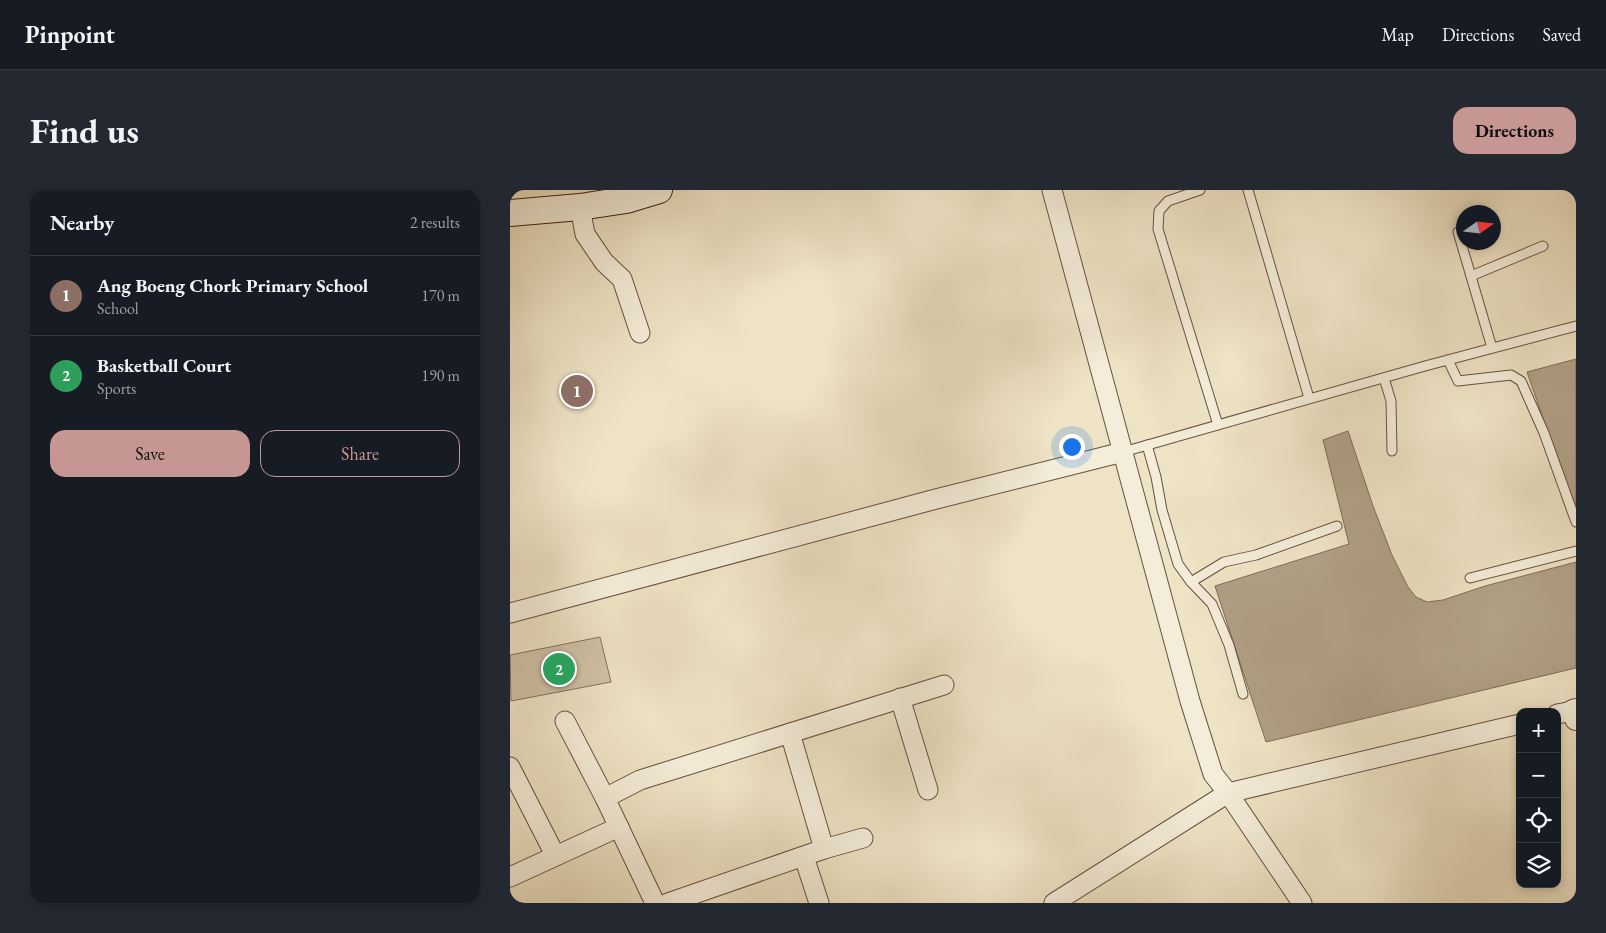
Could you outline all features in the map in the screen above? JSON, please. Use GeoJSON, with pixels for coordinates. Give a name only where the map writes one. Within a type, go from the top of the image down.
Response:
{"type":"FeatureCollection","features":[{"type":"Feature","properties":{"kind":"main road"},"geometry":{"type":"LineString","coordinates":[[510,213],[580,207],[626,200],[659,190]]}},
{"type":"Feature","properties":{"kind":"street"},"geometry":{"type":"LineString","coordinates":[[1052,190],[1190,701],[1213,774],[1228,793],[1302,903]]}},
{"type":"Feature","properties":{"kind":"street"},"geometry":{"type":"LineString","coordinates":[[580,207],[585,234],[604,262],[622,279],[640,333]]}},
{"type":"Feature","properties":{"kind":"street"},"geometry":{"type":"LineString","coordinates":[[510,613],[936,499],[1123,452]]}},
{"type":"Feature","properties":{"kind":"street"},"geometry":{"type":"LineString","coordinates":[[606,798],[640,780],[944,685]]}},
{"type":"Feature","properties":{"kind":"street"},"geometry":{"type":"LineString","coordinates":[[900,698],[928,790]]}},
{"type":"Feature","properties":{"kind":"street"},"geometry":{"type":"LineString","coordinates":[[565,721],[606,798],[655,903]]}},
{"type":"Feature","properties":{"kind":"street"},"geometry":{"type":"LineString","coordinates":[[1054,903],[1228,793],[1516,725]]}},
{"type":"Feature","properties":{"kind":"street"},"geometry":{"type":"LineString","coordinates":[[790,733],[824,849]]}},
{"type":"Feature","properties":{"kind":"street"},"geometry":{"type":"LineString","coordinates":[[510,767],[555,855]]}},
{"type":"Feature","properties":{"kind":"street"},"geometry":{"type":"LineString","coordinates":[[510,876],[619,827]]}},
{"type":"Feature","properties":{"kind":"street"},"geometry":{"type":"LineString","coordinates":[[668,903],[824,849],[862,838]]}},
{"type":"Feature","properties":{"kind":"street"},"geometry":{"type":"LineString","coordinates":[[804,857],[819,903]]}},
{"type":"Feature","properties":{"kind":"lane"},"geometry":{"type":"LineString","coordinates":[[1200,190],[1168,201],[1159,211],[1158,229],[1218,425]]}},
{"type":"Feature","properties":{"kind":"lane"},"geometry":{"type":"LineString","coordinates":[[1248,190],[1309,398]]}},
{"type":"Feature","properties":{"kind":"lane"},"geometry":{"type":"LineString","coordinates":[[1470,276],[1542,246]]}},
{"type":"Feature","properties":{"kind":"lane"},"geometry":{"type":"LineString","coordinates":[[1463,250],[1492,348]]}},
{"type":"Feature","properties":{"kind":"lane"},"geometry":{"type":"LineString","coordinates":[[1123,452],[1309,398],[1576,326]]}},
{"type":"Feature","properties":{"kind":"lane"},"geometry":{"type":"LineString","coordinates":[[1448,360],[1458,380],[1512,375],[1521,381],[1544,433],[1576,522]]}},
{"type":"Feature","properties":{"kind":"lane"},"geometry":{"type":"LineString","coordinates":[[1384,378],[1392,401],[1392,451]]}},
{"type":"Feature","properties":{"kind":"lane"},"geometry":{"type":"LineString","coordinates":[[1147,445],[1156,477],[1162,510],[1178,564],[1191,582],[1212,604],[1229,645],[1243,694]]}},
{"type":"Feature","properties":{"kind":"lane"},"geometry":{"type":"LineString","coordinates":[[1191,582],[1224,562],[1256,555],[1337,526]]}},
{"type":"Feature","properties":{"kind":"lane"},"geometry":{"type":"LineString","coordinates":[[1470,578],[1576,551]]}},
{"type":"Feature","properties":{"kind":"shaded area"},"geometry":{"type":"Polygon","coordinates":[[[1576,359],[1576,513],[1527,372],[1576,359]]]}},
{"type":"Feature","properties":{"kind":"shaded area"},"geometry":{"type":"Polygon","coordinates":[[[1348,431],[1373,506],[1392,555],[1408,587],[1416,597],[1427,602],[1443,600],[1485,586],[1576,562],[1576,668],[1266,742],[1215,586],[1349,544],[1323,440],[1348,431]]]}},
{"type":"Feature","properties":{"kind":"shaded area"},"geometry":{"type":"Polygon","coordinates":[[[600,637],[611,682],[511,701],[510,655],[600,637]]]}},
{"type":"Feature","properties":{"kind":"place","name":"Ang Boeng Chork Primary School"},"geometry":{"type":"Point","coordinates":[577,391]}},
{"type":"Feature","properties":{"kind":"place","name":"Basketball Court"},"geometry":{"type":"Point","coordinates":[559,669]}}]}
